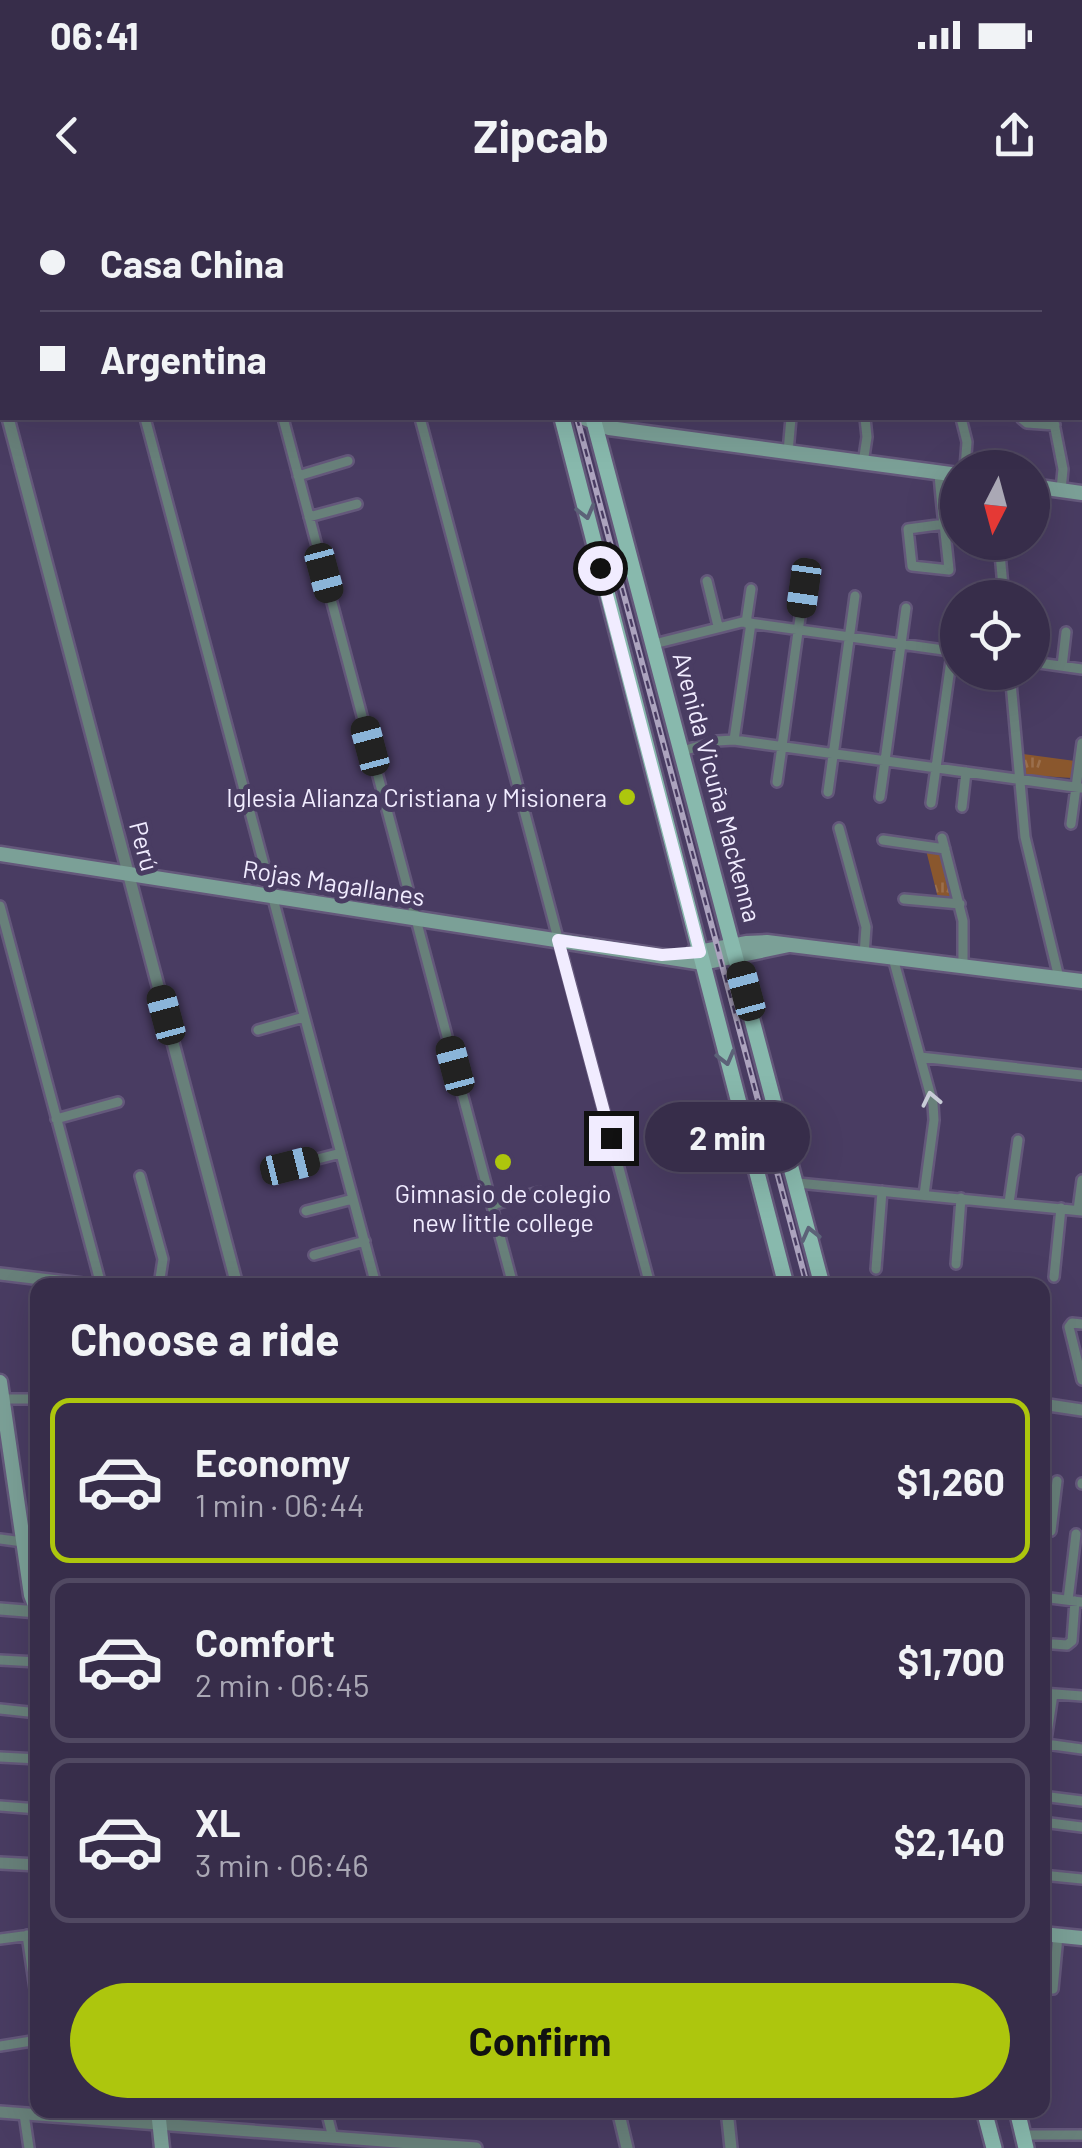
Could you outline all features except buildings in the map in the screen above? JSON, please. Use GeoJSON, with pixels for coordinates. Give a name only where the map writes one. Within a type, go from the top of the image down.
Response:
{"type":"FeatureCollection","features":[{"type":"Feature","properties":{"kind":"main road"},"geometry":{"type":"LineString","coordinates":[[563,420],[784,1278]]}},
{"type":"Feature","properties":{"kind":"main road","name":"Avenida Vicuña Mackenna"},"geometry":{"type":"LineString","coordinates":[[590,420],[654,644],[820,1278]]}},
{"type":"Feature","properties":{"kind":"main road"},"geometry":{"type":"LineString","coordinates":[[596,420],[939,473]]}},
{"type":"Feature","properties":{"kind":"main road"},"geometry":{"type":"LineString","coordinates":[[1050,488],[1082,493]]}},
{"type":"Feature","properties":{"kind":"main road","name":"Rojas Magallanes"},"geometry":{"type":"LineString","coordinates":[[0,854],[662,955],[702,958],[736,950],[788,946],[1082,981]]}},
{"type":"Feature","properties":{"kind":"main road"},"geometry":{"type":"LineString","coordinates":[[0,1382],[30,1587]]}},
{"type":"Feature","properties":{"kind":"main road"},"geometry":{"type":"LineString","coordinates":[[1050,1935],[1082,1938]]}},
{"type":"Feature","properties":{"kind":"main road"},"geometry":{"type":"LineString","coordinates":[[159,2118],[162,2148]]}},
{"type":"Feature","properties":{"kind":"main road"},"geometry":{"type":"LineString","coordinates":[[986,2118],[994,2148]]}},
{"type":"Feature","properties":{"kind":"street","name":"Perú"},"geometry":{"type":"LineString","coordinates":[[9,420],[236,1278]]}},
{"type":"Feature","properties":{"kind":"street"},"geometry":{"type":"LineString","coordinates":[[146,420],[374,1278]]}},
{"type":"Feature","properties":{"kind":"street"},"geometry":{"type":"LineString","coordinates":[[284,420],[511,1278]]}},
{"type":"Feature","properties":{"kind":"street"},"geometry":{"type":"LineString","coordinates":[[421,420],[648,1278]]}},
{"type":"Feature","properties":{"kind":"street"},"geometry":{"type":"LineString","coordinates":[[788,452],[792,420]]}},
{"type":"Feature","properties":{"kind":"street"},"geometry":{"type":"LineString","coordinates":[[863,463],[865,420]]}},
{"type":"Feature","properties":{"kind":"street"},"geometry":{"type":"LineString","coordinates":[[962,420],[967,450]]}},
{"type":"Feature","properties":{"kind":"street"},"geometry":{"type":"LineString","coordinates":[[1023,420],[1027,424],[1054,421],[1064,470],[1061,490]]}},
{"type":"Feature","properties":{"kind":"street"},"geometry":{"type":"LineString","coordinates":[[298,476],[348,462]]}},
{"type":"Feature","properties":{"kind":"street"},"geometry":{"type":"LineString","coordinates":[[939,473],[940,482]]}},
{"type":"Feature","properties":{"kind":"street"},"geometry":{"type":"LineString","coordinates":[[309,517],[357,504]]}},
{"type":"Feature","properties":{"kind":"street"},"geometry":{"type":"LineString","coordinates":[[945,524],[949,570],[912,566],[908,529],[945,524]]}},
{"type":"Feature","properties":{"kind":"street"},"geometry":{"type":"LineString","coordinates":[[707,581],[718,626]]}},
{"type":"Feature","properties":{"kind":"street"},"geometry":{"type":"LineString","coordinates":[[734,740],[751,588]]}},
{"type":"Feature","properties":{"kind":"street"},"geometry":{"type":"LineString","coordinates":[[777,782],[804,588]]}},
{"type":"Feature","properties":{"kind":"street"},"geometry":{"type":"LineString","coordinates":[[828,792],[856,596]]}},
{"type":"Feature","properties":{"kind":"street"},"geometry":{"type":"LineString","coordinates":[[880,797],[906,608]]}},
{"type":"Feature","properties":{"kind":"street"},"geometry":{"type":"LineString","coordinates":[[654,644],[718,626],[749,623],[940,649]]}},
{"type":"Feature","properties":{"kind":"street"},"geometry":{"type":"LineString","coordinates":[[1062,666],[1066,632]]}},
{"type":"Feature","properties":{"kind":"street"},"geometry":{"type":"LineString","coordinates":[[1050,664],[1082,669]]}},
{"type":"Feature","properties":{"kind":"street"},"geometry":{"type":"LineString","coordinates":[[931,803],[949,690]]}},
{"type":"Feature","properties":{"kind":"street"},"geometry":{"type":"LineString","coordinates":[[1011,690],[1027,845],[1059,978]]}},
{"type":"Feature","properties":{"kind":"street"},"geometry":{"type":"LineString","coordinates":[[682,752],[734,740],[1079,788]]}},
{"type":"Feature","properties":{"kind":"street"},"geometry":{"type":"LineString","coordinates":[[1071,824],[1079,788],[1082,743]]}},
{"type":"Feature","properties":{"kind":"street"},"geometry":{"type":"LineString","coordinates":[[962,807],[966,772]]}},
{"type":"Feature","properties":{"kind":"street"},"geometry":{"type":"LineString","coordinates":[[838,828],[866,927],[864,955]]}},
{"type":"Feature","properties":{"kind":"street"},"geometry":{"type":"LineString","coordinates":[[883,840],[944,843],[966,938],[963,967]]}},
{"type":"Feature","properties":{"kind":"street"},"geometry":{"type":"LineString","coordinates":[[904,899],[960,904]]}},
{"type":"Feature","properties":{"kind":"street"},"geometry":{"type":"LineString","coordinates":[[0,906],[99,1278]]}},
{"type":"Feature","properties":{"kind":"street"},"geometry":{"type":"LineString","coordinates":[[893,958],[934,1111],[924,1195]]}},
{"type":"Feature","properties":{"kind":"street"},"geometry":{"type":"LineString","coordinates":[[258,1030],[304,1016]]}},
{"type":"Feature","properties":{"kind":"street"},"geometry":{"type":"LineString","coordinates":[[920,1057],[1082,1074]]}},
{"type":"Feature","properties":{"kind":"street"},"geometry":{"type":"LineString","coordinates":[[56,1118],[118,1102]]}},
{"type":"Feature","properties":{"kind":"street"},"geometry":{"type":"LineString","coordinates":[[1010,1203],[1018,1140]]}},
{"type":"Feature","properties":{"kind":"street"},"geometry":{"type":"LineString","coordinates":[[290,1166],[341,1153]]}},
{"type":"Feature","properties":{"kind":"street"},"geometry":{"type":"LineString","coordinates":[[140,1176],[162,1254],[160,1278]]}},
{"type":"Feature","properties":{"kind":"street"},"geometry":{"type":"LineString","coordinates":[[798,1184],[1080,1211],[1082,1180]]}},
{"type":"Feature","properties":{"kind":"street"},"geometry":{"type":"LineString","coordinates":[[876,1270],[882,1191]]}},
{"type":"Feature","properties":{"kind":"street"},"geometry":{"type":"LineString","coordinates":[[492,1205],[539,1192]]}},
{"type":"Feature","properties":{"kind":"street"},"geometry":{"type":"LineString","coordinates":[[956,1264],[961,1198]]}},
{"type":"Feature","properties":{"kind":"street"},"geometry":{"type":"LineString","coordinates":[[306,1211],[353,1199]]}},
{"type":"Feature","properties":{"kind":"street"},"geometry":{"type":"LineString","coordinates":[[1054,1277],[1061,1208]]}},
{"type":"Feature","properties":{"kind":"street"},"geometry":{"type":"LineString","coordinates":[[314,1255],[364,1241]]}},
{"type":"Feature","properties":{"kind":"street"},"geometry":{"type":"LineString","coordinates":[[0,1274],[33,1278]]}},
{"type":"Feature","properties":{"kind":"street"},"geometry":{"type":"LineString","coordinates":[[1076,1324],[1082,1380]]}},
{"type":"Feature","properties":{"kind":"street"},"geometry":{"type":"LineString","coordinates":[[3,1399],[30,1398]]}},
{"type":"Feature","properties":{"kind":"street"},"geometry":{"type":"LineString","coordinates":[[1050,1405],[1082,1410]]}},
{"type":"Feature","properties":{"kind":"street"},"geometry":{"type":"LineString","coordinates":[[1050,1531],[1058,1481]]}},
{"type":"Feature","properties":{"kind":"street"},"geometry":{"type":"LineString","coordinates":[[1053,1644],[1077,1642],[1076,1534]]}},
{"type":"Feature","properties":{"kind":"street"},"geometry":{"type":"LineString","coordinates":[[0,1540],[23,1542]]}},
{"type":"Feature","properties":{"kind":"street"},"geometry":{"type":"LineString","coordinates":[[1050,1598],[1075,1601]]}},
{"type":"Feature","properties":{"kind":"street"},"geometry":{"type":"LineString","coordinates":[[0,1609],[30,1611]]}},
{"type":"Feature","properties":{"kind":"street"},"geometry":{"type":"LineString","coordinates":[[0,1660],[30,1662]]}},
{"type":"Feature","properties":{"kind":"street"},"geometry":{"type":"LineString","coordinates":[[1050,1694],[1082,1696]]}},
{"type":"Feature","properties":{"kind":"street"},"geometry":{"type":"LineString","coordinates":[[0,1710],[30,1712]]}},
{"type":"Feature","properties":{"kind":"street"},"geometry":{"type":"LineString","coordinates":[[1050,1745],[1082,1749]]}},
{"type":"Feature","properties":{"kind":"street"},"geometry":{"type":"LineString","coordinates":[[0,1757],[30,1759]]}},
{"type":"Feature","properties":{"kind":"street"},"geometry":{"type":"LineString","coordinates":[[1050,1797],[1082,1802]]}},
{"type":"Feature","properties":{"kind":"street"},"geometry":{"type":"LineString","coordinates":[[0,1806],[30,1808]]}},
{"type":"Feature","properties":{"kind":"street"},"geometry":{"type":"LineString","coordinates":[[1050,1824],[1082,1827]]}},
{"type":"Feature","properties":{"kind":"street"},"geometry":{"type":"LineString","coordinates":[[0,1863],[30,1865]]}},
{"type":"Feature","properties":{"kind":"street"},"geometry":{"type":"LineString","coordinates":[[1050,1875],[1082,1878]]}},
{"type":"Feature","properties":{"kind":"street"},"geometry":{"type":"LineString","coordinates":[[0,1939],[30,1935]]}},
{"type":"Feature","properties":{"kind":"street"},"geometry":{"type":"LineString","coordinates":[[1050,1935],[1053,1989]]}},
{"type":"Feature","properties":{"kind":"street"},"geometry":{"type":"LineString","coordinates":[[0,2046],[30,2041]]}},
{"type":"Feature","properties":{"kind":"street"},"geometry":{"type":"LineString","coordinates":[[0,2112],[30,2114]]}},
{"type":"Feature","properties":{"kind":"street"},"geometry":{"type":"LineString","coordinates":[[24,2114],[29,2148]]}},
{"type":"Feature","properties":{"kind":"street"},"geometry":{"type":"LineString","coordinates":[[167,2118],[333,2138],[476,2148]]}},
{"type":"Feature","properties":{"kind":"street"},"geometry":{"type":"LineString","coordinates":[[328,2118],[333,2138]]}},
{"type":"Feature","properties":{"kind":"street"},"geometry":{"type":"LineString","coordinates":[[620,2118],[627,2148]]}},
{"type":"Feature","properties":{"kind":"street"},"geometry":{"type":"LineString","coordinates":[[728,2118],[731,2148]]}},
{"type":"Feature","properties":{"kind":"street"},"geometry":{"type":"LineString","coordinates":[[1024,2141],[1082,2135]]}},
{"type":"Feature","properties":{"kind":"green space"},"geometry":{"type":"Polygon","coordinates":[[[1023,754],[1075,761],[1072,778],[1026,775],[1023,754]]]}},
{"type":"Feature","properties":{"kind":"green space"},"geometry":{"type":"Polygon","coordinates":[[[926,850],[942,851],[954,899],[938,898],[926,850]]]}},
{"type":"Feature","properties":{"kind":"railway"},"geometry":{"type":"LineString","coordinates":[[578,420],[805,1278]]}},
{"type":"Feature","properties":{"kind":"place","name":"Iglesia Alianza Cristiana y Misionera"},"geometry":{"type":"Point","coordinates":[627,797]}},
{"type":"Feature","properties":{"kind":"place","name":"Gimnasio de colegio new little college"},"geometry":{"type":"Point","coordinates":[503,1162]}},
{"type":"Feature","properties":{"kind":"route"},"geometry":{"type":"LineString","coordinates":[[600,568],[700,952],[662,955],[558,940],[611,1138]]}}]}
